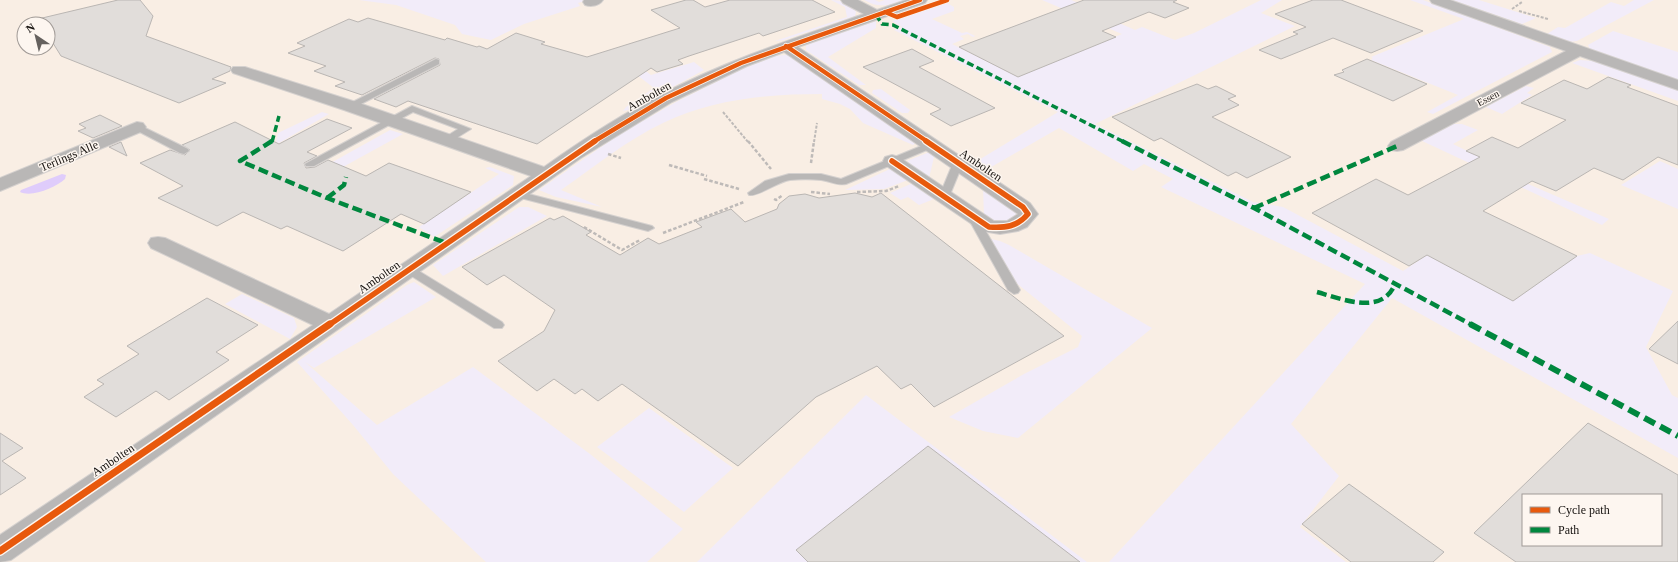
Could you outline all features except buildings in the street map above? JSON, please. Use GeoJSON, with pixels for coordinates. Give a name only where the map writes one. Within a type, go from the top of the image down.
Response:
{"type":"FeatureCollection","features":[{"type":"Feature","properties":{"kind":"street"},"geometry":{"type":"LineString","coordinates":[[848,0],[876,14]]}},
{"type":"Feature","properties":{"kind":"street","name":"Ambolten"},"geometry":{"type":"LineString","coordinates":[[0,551],[612,129],[666,98],[722,72],[786,46],[920,0]]}},
{"type":"Feature","properties":{"kind":"street"},"geometry":{"type":"LineString","coordinates":[[1437,0],[1678,85]]}},
{"type":"Feature","properties":{"kind":"street","name":"Ambolten"},"geometry":{"type":"LineString","coordinates":[[786,46],[1023,207],[1028,214],[1022,222],[1007,228],[988,227],[892,161]]}},
{"type":"Feature","properties":{"kind":"street","name":"Essen"},"geometry":{"type":"LineString","coordinates":[[1397,146],[1579,50]]}},
{"type":"Feature","properties":{"kind":"street"},"geometry":{"type":"LineString","coordinates":[[239,70],[350,106],[545,174]]}},
{"type":"Feature","properties":{"kind":"street","name":"Terlings Alle"},"geometry":{"type":"LineString","coordinates":[[0,185],[137,127]]}},
{"type":"Feature","properties":{"kind":"street"},"geometry":{"type":"LineString","coordinates":[[158,244],[331,324]]}},
{"type":"Feature","properties":{"kind":"lane"},"geometry":{"type":"LineString","coordinates":[[350,106],[436,62]]}},
{"type":"Feature","properties":{"kind":"lane"},"geometry":{"type":"LineString","coordinates":[[310,164],[392,121]]}},
{"type":"Feature","properties":{"kind":"lane"},"geometry":{"type":"LineString","coordinates":[[137,127],[184,151]]}},
{"type":"Feature","properties":{"kind":"lane"},"geometry":{"type":"LineString","coordinates":[[757,194],[769,183],[780,179],[809,176],[842,182],[931,144]]}},
{"type":"Feature","properties":{"kind":"lane"},"geometry":{"type":"LineString","coordinates":[[944,197],[958,163]]}},
{"type":"Feature","properties":{"kind":"lane"},"geometry":{"type":"LineString","coordinates":[[517,194],[647,232]]}},
{"type":"Feature","properties":{"kind":"lane"},"geometry":{"type":"LineString","coordinates":[[972,216],[1014,290]]}},
{"type":"Feature","properties":{"kind":"lane"},"geometry":{"type":"LineString","coordinates":[[409,269],[498,325]]}},
{"type":"Feature","properties":{"kind":"path"},"geometry":{"type":"LineString","coordinates":[[1512,9],[1522,2]]}},
{"type":"Feature","properties":{"kind":"path"},"geometry":{"type":"LineString","coordinates":[[704,179],[776,200],[791,192],[723,112]]}},
{"type":"Feature","properties":{"kind":"path"},"geometry":{"type":"LineString","coordinates":[[817,123],[807,191],[827,195],[833,194]]}},
{"type":"Feature","properties":{"kind":"path"},"geometry":{"type":"LineString","coordinates":[[669,165],[707,176]]}},
{"type":"Feature","properties":{"kind":"path"},"geometry":{"type":"LineString","coordinates":[[851,192],[886,191],[918,179]]}},
{"type":"Feature","properties":{"kind":"path"},"geometry":{"type":"LineString","coordinates":[[660,234],[757,194]]}},
{"type":"Feature","properties":{"kind":"path"},"geometry":{"type":"LineString","coordinates":[[578,223],[622,250],[647,232]]}},
{"type":"Feature","properties":{"kind":"shaded area"},"geometry":{"type":"Polygon","coordinates":[[[0,0],[1678,0],[1678,562],[0,562],[0,0]]]}},
{"type":"Feature","properties":{"kind":"shaded area"},"geometry":{"type":"Polygon","coordinates":[[[359,0],[588,0],[578,3],[580,6],[524,24],[491,40],[462,34],[455,25],[396,5],[359,0]]]}},
{"type":"Feature","properties":{"kind":"shaded area"},"geometry":{"type":"Polygon","coordinates":[[[831,0],[842,1],[849,4],[856,12],[855,16],[784,40],[775,41],[847,17],[845,7],[831,0]]]}},
{"type":"Feature","properties":{"kind":"shaded area"},"geometry":{"type":"Polygon","coordinates":[[[864,0],[875,0],[879,2],[885,0],[906,0],[889,5],[880,5],[864,0]]]}},
{"type":"Feature","properties":{"kind":"shaded area"},"geometry":{"type":"Polygon","coordinates":[[[1042,0],[1071,0],[1090,8],[1087,9],[1135,30],[1142,27],[1175,40],[1194,33],[1261,0],[1282,0],[1261,13],[1295,26],[1095,124],[1253,202],[1283,207],[1403,271],[1427,255],[1513,301],[1577,256],[1590,253],[1673,291],[1646,347],[1672,395],[1678,398],[1678,458],[1392,298],[1291,424],[1339,476],[1300,527],[1346,562],[1109,562],[1365,284],[1161,187],[1173,179],[1144,164],[1133,171],[1059,128],[986,170],[977,161],[1058,112],[894,30],[902,27],[892,21],[947,3],[954,7],[954,11],[932,19],[962,33],[967,32],[975,36],[973,37],[968,34],[960,36],[964,39],[952,44],[1018,77],[1122,34],[1042,0]]]}},
{"type":"Feature","properties":{"kind":"shaded area"},"geometry":{"type":"Polygon","coordinates":[[[1410,0],[1423,0],[1550,47],[1552,52],[1433,114],[1427,112],[1458,95],[1371,60],[1373,58],[1371,57],[1464,19],[1410,0]]]}},
{"type":"Feature","properties":{"kind":"shaded area"},"geometry":{"type":"Polygon","coordinates":[[[1452,0],[1479,0],[1536,18],[1522,24],[1452,0]]]}},
{"type":"Feature","properties":{"kind":"shaded area"},"geometry":{"type":"Polygon","coordinates":[[[1634,0],[1654,0],[1577,41],[1568,42],[1547,34],[1558,27],[1565,28],[1611,2],[1624,6],[1634,0]]]}},
{"type":"Feature","properties":{"kind":"shaded area"},"geometry":{"type":"Polygon","coordinates":[[[876,21],[876,28],[828,57],[866,85],[859,85],[806,50],[806,46],[809,44],[876,21]]]}},
{"type":"Feature","properties":{"kind":"shaded area"},"geometry":{"type":"Polygon","coordinates":[[[1613,31],[1678,52],[1678,81],[1590,49],[1588,45],[1613,31]]]}},
{"type":"Feature","properties":{"kind":"shaded area"},"geometry":{"type":"Polygon","coordinates":[[[786,55],[794,58],[917,142],[913,145],[863,123],[850,109],[840,104],[822,99],[822,94],[761,97],[721,103],[701,108],[663,123],[637,137],[561,190],[602,207],[556,197],[539,190],[620,134],[676,102],[742,69],[776,56],[786,55]]]}},
{"type":"Feature","properties":{"kind":"shaded area"},"geometry":{"type":"Polygon","coordinates":[[[1580,60],[1594,61],[1678,90],[1678,101],[1572,63],[1580,60]]]}},
{"type":"Feature","properties":{"kind":"shaded area"},"geometry":{"type":"Polygon","coordinates":[[[634,62],[651,75],[694,62],[704,70],[632,109],[623,111],[626,107],[654,88],[624,65],[634,62]]]}},
{"type":"Feature","properties":{"kind":"shaded area"},"geometry":{"type":"Polygon","coordinates":[[[1526,86],[1534,88],[1527,93],[1532,95],[1502,114],[1486,107],[1526,86]]]}},
{"type":"Feature","properties":{"kind":"shaded area"},"geometry":{"type":"Polygon","coordinates":[[[881,89],[910,110],[908,113],[902,113],[872,93],[873,90],[881,89]]]}},
{"type":"Feature","properties":{"kind":"shaded area"},"geometry":{"type":"Polygon","coordinates":[[[322,112],[329,114],[279,143],[276,142],[278,133],[322,112]]]}},
{"type":"Feature","properties":{"kind":"shaded area"},"geometry":{"type":"Polygon","coordinates":[[[1450,124],[1462,124],[1478,130],[1453,144],[1524,179],[1521,181],[1609,219],[1602,225],[1420,140],[1450,124]]]}},
{"type":"Feature","properties":{"kind":"shaded area"},"geometry":{"type":"Polygon","coordinates":[[[390,130],[403,134],[312,184],[302,179],[390,130]]]}},
{"type":"Feature","properties":{"kind":"shaded area"},"geometry":{"type":"Polygon","coordinates":[[[932,151],[935,153],[929,178],[907,161],[932,151]]]}},
{"type":"Feature","properties":{"kind":"shaded area"},"geometry":{"type":"Polygon","coordinates":[[[1660,161],[1678,169],[1678,209],[1621,185],[1660,161]]]}},
{"type":"Feature","properties":{"kind":"shaded area"},"geometry":{"type":"Polygon","coordinates":[[[490,167],[514,176],[513,185],[434,237],[419,227],[499,174],[485,168],[490,167]]]}},
{"type":"Feature","properties":{"kind":"shaded area"},"geometry":{"type":"Polygon","coordinates":[[[892,168],[908,180],[884,189],[845,190],[892,168]]]}},
{"type":"Feature","properties":{"kind":"shaded area"},"geometry":{"type":"Polygon","coordinates":[[[62,174],[66,175],[65,179],[44,191],[31,194],[20,192],[21,190],[62,174]]]}},
{"type":"Feature","properties":{"kind":"shaded area"},"geometry":{"type":"Polygon","coordinates":[[[913,183],[934,199],[919,205],[908,197],[901,200],[890,193],[913,183]]]}},
{"type":"Feature","properties":{"kind":"shaded area"},"geometry":{"type":"Polygon","coordinates":[[[983,187],[1016,211],[1018,220],[1005,222],[984,217],[983,187]]]}},
{"type":"Feature","properties":{"kind":"shaded area"},"geometry":{"type":"Polygon","coordinates":[[[519,207],[528,207],[547,216],[443,276],[433,265],[519,207]]]}},
{"type":"Feature","properties":{"kind":"shaded area"},"geometry":{"type":"Polygon","coordinates":[[[991,239],[1009,245],[1152,328],[1018,438],[983,431],[949,417],[1024,374],[1078,347],[1082,336],[1009,277],[991,239]]]}},
{"type":"Feature","properties":{"kind":"shaded area"},"geometry":{"type":"Polygon","coordinates":[[[414,282],[436,297],[314,368],[305,362],[377,425],[473,367],[590,454],[683,529],[647,562],[486,562],[393,474],[353,425],[297,362],[407,285],[414,282]]]}},
{"type":"Feature","properties":{"kind":"shaded area"},"geometry":{"type":"Polygon","coordinates":[[[242,294],[294,318],[297,327],[290,339],[225,304],[242,294]]]}},
{"type":"Feature","properties":{"kind":"shaded area"},"geometry":{"type":"Polygon","coordinates":[[[866,395],[1087,562],[697,562],[866,395]]]}},
{"type":"Feature","properties":{"kind":"shaded area"},"geometry":{"type":"Polygon","coordinates":[[[649,408],[733,468],[684,512],[597,447],[649,408]]]}},
{"type":"Feature","properties":{"kind":"marked path"},"geometry":{"type":"LineString","coordinates":[[876,15],[882,24],[893,25],[1254,208],[1678,436]]}},
{"type":"Feature","properties":{"kind":"marked path"},"geometry":{"type":"LineString","coordinates":[[279,116],[272,142],[240,161],[327,198],[446,243]]}},
{"type":"Feature","properties":{"kind":"marked path"},"geometry":{"type":"LineString","coordinates":[[1254,208],[1397,146]]}},
{"type":"Feature","properties":{"kind":"marked path"},"geometry":{"type":"LineString","coordinates":[[327,198],[344,185],[346,177]]}},
{"type":"Feature","properties":{"kind":"marked path"},"geometry":{"type":"LineString","coordinates":[[1317,292],[1356,301],[1376,303],[1388,296],[1395,284]]}},
{"type":"Feature","properties":{"kind":"cycle path"},"geometry":{"type":"LineString","coordinates":[[0,551],[331,324],[575,154],[628,120],[666,98],[741,63],[920,0]]}},
{"type":"Feature","properties":{"kind":"cycle path"},"geometry":{"type":"LineString","coordinates":[[885,12],[897,17],[947,0]]}},
{"type":"Feature","properties":{"kind":"cycle path"},"geometry":{"type":"LineString","coordinates":[[786,46],[1023,207],[1028,214],[1024,219],[1015,225],[1000,228],[989,227],[892,161]]}}]}
